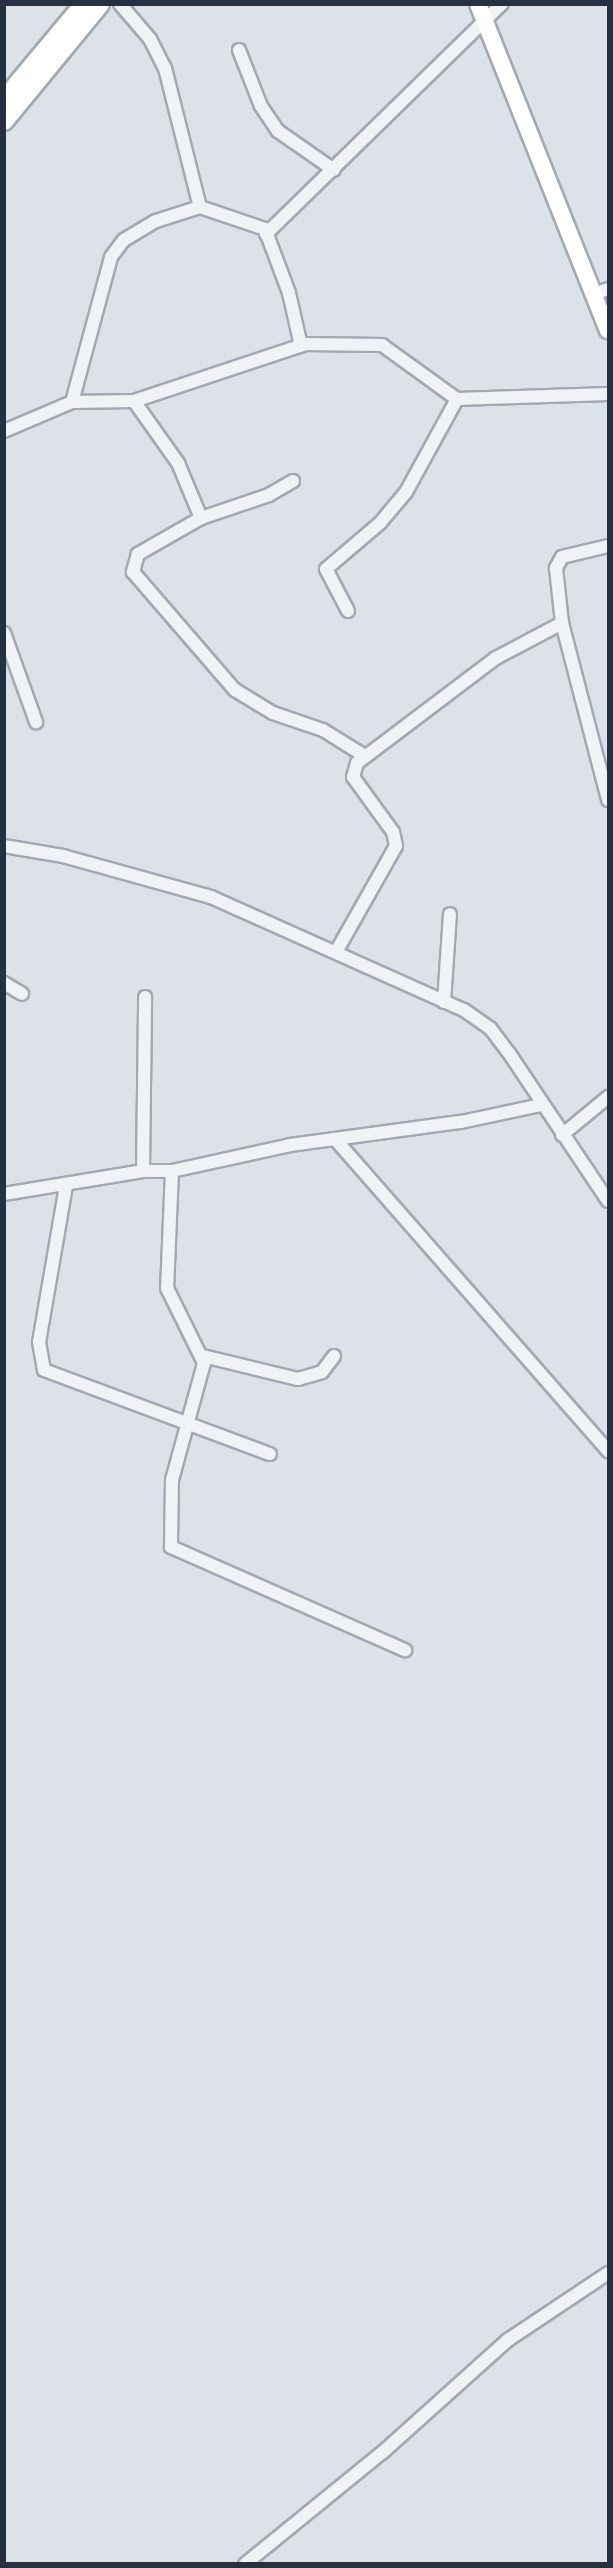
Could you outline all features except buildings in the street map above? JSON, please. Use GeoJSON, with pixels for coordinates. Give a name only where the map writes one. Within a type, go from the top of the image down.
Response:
{"type":"FeatureCollection","features":[{"type":"Feature","properties":{"kind":"main road"},"geometry":{"type":"LineString","coordinates":[[4,100],[84,4]]}},
{"type":"Feature","properties":{"kind":"main road"},"geometry":{"type":"LineString","coordinates":[[4,121],[100,4]]}},
{"type":"Feature","properties":{"kind":"main road"},"geometry":{"type":"LineString","coordinates":[[478,4],[601,292],[609,330]]}},
{"type":"Feature","properties":{"kind":"street"},"geometry":{"type":"LineString","coordinates":[[120,4],[150,39],[165,68],[200,207]]}},
{"type":"Feature","properties":{"kind":"street"},"geometry":{"type":"LineString","coordinates":[[266,234],[502,4]]}},
{"type":"Feature","properties":{"kind":"street"},"geometry":{"type":"LineString","coordinates":[[239,50],[261,106],[278,131],[334,170]]}},
{"type":"Feature","properties":{"kind":"street"},"geometry":{"type":"LineString","coordinates":[[72,402],[111,257],[123,240],[156,222],[200,207],[266,234],[289,293],[301,346]]}},
{"type":"Feature","properties":{"kind":"street"},"geometry":{"type":"LineString","coordinates":[[4,431],[72,402],[135,401],[301,346],[382,345],[457,399],[609,394]]}},
{"type":"Feature","properties":{"kind":"street"},"geometry":{"type":"LineString","coordinates":[[348,610],[326,569],[380,523],[406,492],[457,399]]}},
{"type":"Feature","properties":{"kind":"street"},"geometry":{"type":"LineString","coordinates":[[135,401],[178,463],[201,519]]}},
{"type":"Feature","properties":{"kind":"street"},"geometry":{"type":"LineString","coordinates":[[293,481],[269,495],[201,519],[138,554],[133,572],[235,690],[273,713],[323,729],[365,756]]}},
{"type":"Feature","properties":{"kind":"street"},"geometry":{"type":"LineString","coordinates":[[608,547],[558,561],[562,623],[609,800]]}},
{"type":"Feature","properties":{"kind":"street"},"geometry":{"type":"LineString","coordinates":[[336,952],[396,846],[393,832],[353,777],[352,770],[365,756],[496,658],[562,623]]}},
{"type":"Feature","properties":{"kind":"street"},"geometry":{"type":"LineString","coordinates":[[4,633],[36,723]]}},
{"type":"Feature","properties":{"kind":"street"},"geometry":{"type":"LineString","coordinates":[[4,846],[63,856],[211,897],[444,1002],[490,1028],[540,1105],[609,1201]]}},
{"type":"Feature","properties":{"kind":"street"},"geometry":{"type":"LineString","coordinates":[[444,1002],[450,914]]}},
{"type":"Feature","properties":{"kind":"street"},"geometry":{"type":"LineString","coordinates":[[4,983],[22,994]]}},
{"type":"Feature","properties":{"kind":"street"},"geometry":{"type":"LineString","coordinates":[[143,1171],[145,997]]}},
{"type":"Feature","properties":{"kind":"street"},"geometry":{"type":"LineString","coordinates":[[562,1136],[609,1097]]}},
{"type":"Feature","properties":{"kind":"street"},"geometry":{"type":"LineString","coordinates":[[4,1194],[66,1186],[143,1171],[172,1172],[335,1139],[461,1122],[540,1105]]}},
{"type":"Feature","properties":{"kind":"street"},"geometry":{"type":"LineString","coordinates":[[335,1139],[609,1451]]}},
{"type":"Feature","properties":{"kind":"street"},"geometry":{"type":"LineString","coordinates":[[172,1172],[166,1288],[203,1356],[172,1480],[171,1547],[405,1650]]}},
{"type":"Feature","properties":{"kind":"street"},"geometry":{"type":"LineString","coordinates":[[66,1186],[39,1342],[44,1370],[270,1454]]}},
{"type":"Feature","properties":{"kind":"street"},"geometry":{"type":"LineString","coordinates":[[203,1356],[298,1379],[322,1372],[334,1356]]}},
{"type":"Feature","properties":{"kind":"street"},"geometry":{"type":"LineString","coordinates":[[245,2564],[383,2452],[508,2340],[609,2273]]}}]}
